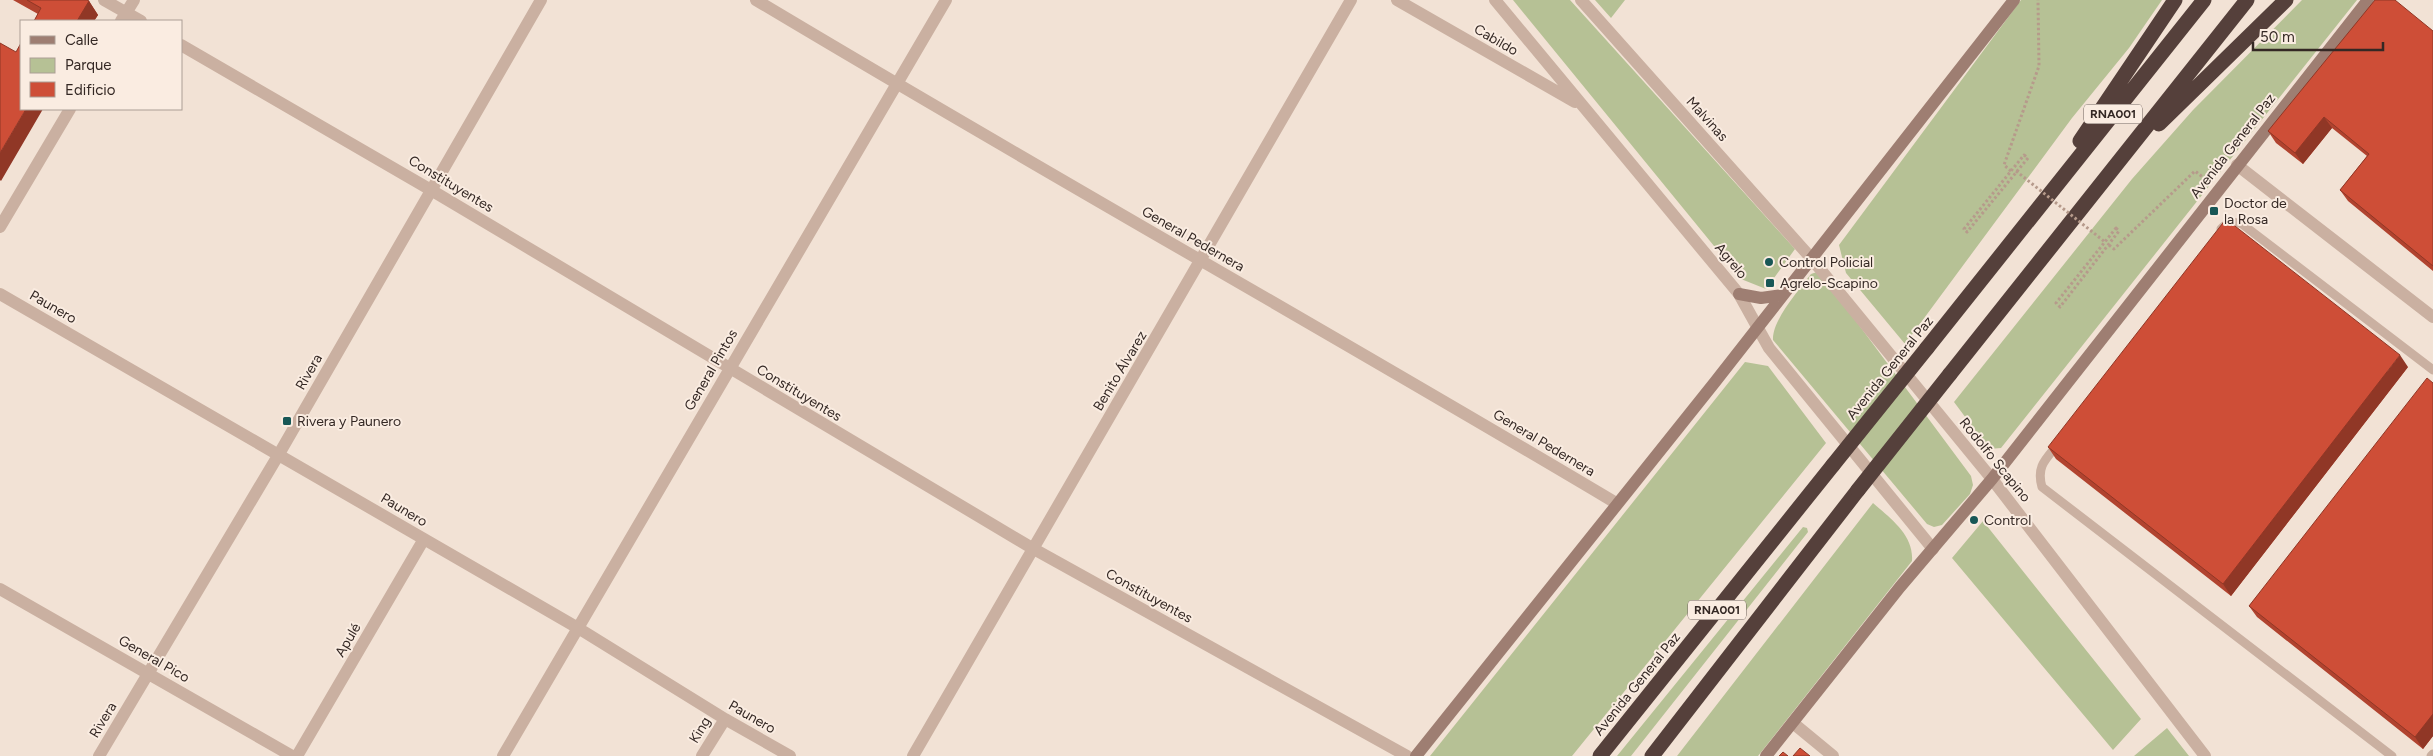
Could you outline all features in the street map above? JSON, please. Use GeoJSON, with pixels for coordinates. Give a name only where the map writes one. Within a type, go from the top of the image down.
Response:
{"type":"FeatureCollection","features":[{"type":"Feature","properties":{"kind":"highway"},"geometry":{"type":"LineString","coordinates":[[2022,228],[2175,0]]}},
{"type":"Feature","properties":{"kind":"highway","name":"Avenida General Paz"},"geometry":{"type":"LineString","coordinates":[[1600,756],[2204,0]]}},
{"type":"Feature","properties":{"kind":"highway","name":"RNA001"},"geometry":{"type":"LineString","coordinates":[[1652,756],[1858,490],[2247,0]]}},
{"type":"Feature","properties":{"kind":"highway"},"geometry":{"type":"LineString","coordinates":[[2112,170],[2286,0]]}},
{"type":"Feature","properties":{"kind":"street"},"geometry":{"type":"LineString","coordinates":[[104,0],[124,17],[137,20]]}},
{"type":"Feature","properties":{"kind":"street"},"geometry":{"type":"LineString","coordinates":[[124,17],[134,0]]}},
{"type":"Feature","properties":{"kind":"street","name":"Rivera"},"geometry":{"type":"LineString","coordinates":[[99,756],[279,454],[541,0]]}},
{"type":"Feature","properties":{"kind":"street","name":"General Pedernera"},"geometry":{"type":"LineString","coordinates":[[756,0],[896,84],[1422,387],[1616,503]]}},
{"type":"Feature","properties":{"kind":"street","name":"General Pintos"},"geometry":{"type":"LineString","coordinates":[[503,756],[946,0]]}},
{"type":"Feature","properties":{"kind":"street","name":"Benito Álvarez"},"geometry":{"type":"LineString","coordinates":[[913,756],[1032,548],[1202,261],[1351,0]]}},
{"type":"Feature","properties":{"kind":"street","name":"Cabildo"},"geometry":{"type":"LineString","coordinates":[[1396,0],[1581,106]]}},
{"type":"Feature","properties":{"kind":"street","name":"Agrelo"},"geometry":{"type":"LineString","coordinates":[[1495,0],[1581,106],[1739,294],[1770,348],[1933,549]]}},
{"type":"Feature","properties":{"kind":"street","name":"Malvinas"},"geometry":{"type":"LineString","coordinates":[[1581,0],[1810,258]]}},
{"type":"Feature","properties":{"kind":"street"},"geometry":{"type":"LineString","coordinates":[[1416,756],[1783,295],[1810,258],[2014,0]]}},
{"type":"Feature","properties":{"kind":"street","name":"Avenida General Paz"},"geometry":{"type":"LineString","coordinates":[[1766,756],[1900,587],[1992,479],[2368,0]]}},
{"type":"Feature","properties":{"kind":"street","name":"Constituyentes"},"geometry":{"type":"LineString","coordinates":[[182,46],[431,190],[1032,548],[1406,756]]}},
{"type":"Feature","properties":{"kind":"street"},"geometry":{"type":"LineString","coordinates":[[0,227],[69,110]]}},
{"type":"Feature","properties":{"kind":"street"},"geometry":{"type":"LineString","coordinates":[[2237,166],[2433,317]]}},
{"type":"Feature","properties":{"kind":"street","name":"Rodolfo Scapino"},"geometry":{"type":"LineString","coordinates":[[1810,258],[1992,479],[2205,756]]}},
{"type":"Feature","properties":{"kind":"street","name":"Paunero"},"geometry":{"type":"LineString","coordinates":[[0,294],[578,628],[724,718],[790,756]]}},
{"type":"Feature","properties":{"kind":"street"},"geometry":{"type":"LineString","coordinates":[[1739,294],[1761,298],[1783,295]]}},
{"type":"Feature","properties":{"kind":"street","name":"Apulé"},"geometry":{"type":"LineString","coordinates":[[297,756],[424,540]]}},
{"type":"Feature","properties":{"kind":"street","name":"General Pico"},"geometry":{"type":"LineString","coordinates":[[0,589],[292,756]]}},
{"type":"Feature","properties":{"kind":"street","name":"King"},"geometry":{"type":"LineString","coordinates":[[702,756],[724,718]]}},
{"type":"Feature","properties":{"kind":"street"},"geometry":{"type":"LineString","coordinates":[[1793,723],[1833,756]]}},
{"type":"Feature","properties":{"kind":"lane"},"geometry":{"type":"LineString","coordinates":[[2217,235],[2229,223],[2236,222],[2242,224],[2433,370]]}},
{"type":"Feature","properties":{"kind":"lane"},"geometry":{"type":"LineString","coordinates":[[2067,432],[2043,464],[2039,475],[2042,487],[2392,756]]}},
{"type":"Feature","properties":{"kind":"path"},"geometry":{"type":"LineString","coordinates":[[2011,170],[2004,165],[2038,66],[2038,0]]}},
{"type":"Feature","properties":{"kind":"path"},"geometry":{"type":"LineString","coordinates":[[2024,155],[2028,158],[1967,232],[1964,229],[2011,170],[2024,155]]}},
{"type":"Feature","properties":{"kind":"path"},"geometry":{"type":"LineString","coordinates":[[2109,245],[2114,249],[2195,170],[2219,190]]}},
{"type":"Feature","properties":{"kind":"path"},"geometry":{"type":"LineString","coordinates":[[2016,171],[2106,242]]}},
{"type":"Feature","properties":{"kind":"path"},"geometry":{"type":"LineString","coordinates":[[2116,228],[2120,231],[2109,245],[2060,307],[2056,304],[2116,228]]}},
{"type":"Feature","properties":{"kind":"green space"},"geometry":{"type":"Polygon","coordinates":[[[1513,0],[1570,0],[1795,249],[1766,289],[1741,279],[1513,0]]]}},
{"type":"Feature","properties":{"kind":"green space"},"geometry":{"type":"Polygon","coordinates":[[[1595,0],[1625,0],[1611,18],[1595,0]]]}},
{"type":"Feature","properties":{"kind":"green space"},"geometry":{"type":"Polygon","coordinates":[[[2021,0],[2162,0],[2129,48],[2072,118],[1905,344],[1846,273],[1839,245],[2021,0]]]}},
{"type":"Feature","properties":{"kind":"green space"},"geometry":{"type":"Polygon","coordinates":[[[2302,0],[2357,0],[2001,448],[1989,449],[1954,402],[2132,179],[2193,110],[2302,0]]]}},
{"type":"Feature","properties":{"kind":"green space"},"geometry":{"type":"Polygon","coordinates":[[[1817,272],[1824,278],[1971,476],[1973,485],[1970,494],[1942,525],[1934,527],[1927,524],[1773,340],[1781,315],[1811,274],[1817,272]]]}},
{"type":"Feature","properties":{"kind":"green space"},"geometry":{"type":"Polygon","coordinates":[[[1745,362],[1768,366],[1826,443],[1572,756],[1430,756],[1745,362]]]}},
{"type":"Feature","properties":{"kind":"green space"},"geometry":{"type":"Polygon","coordinates":[[[1873,503],[1905,535],[1912,552],[1912,561],[1758,756],[1677,756],[1873,503]]]}},
{"type":"Feature","properties":{"kind":"green space"},"geometry":{"type":"Polygon","coordinates":[[[1983,521],[2141,719],[2113,750],[1952,558],[1983,521]]]}},
{"type":"Feature","properties":{"kind":"green space"},"geometry":{"type":"Polygon","coordinates":[[[1803,527],[1807,528],[1808,532],[1631,756],[1617,756],[1803,527]]]}},
{"type":"Feature","properties":{"kind":"green space"},"geometry":{"type":"Polygon","coordinates":[[[2167,728],[2189,756],[2134,756],[2167,728]]]}},
{"type":"Feature","properties":{"kind":"building"},"geometry":{"type":"Polygon","coordinates":[[[27,0],[89,1],[78,20],[35,20],[41,8],[27,0]]]}},
{"type":"Feature","properties":{"kind":"building"},"geometry":{"type":"Polygon","coordinates":[[[2375,0],[2395,0],[2433,31],[2433,266],[2340,190],[2369,154],[2324,117],[2295,153],[2268,131],[2375,0]]]}},
{"type":"Feature","properties":{"kind":"building"},"geometry":{"type":"Polygon","coordinates":[[[0,43],[16,52],[20,45],[20,110],[25,110],[0,153],[0,43]]]}},
{"type":"Feature","properties":{"kind":"building"},"geometry":{"type":"Polygon","coordinates":[[[2226,219],[2400,355],[2223,584],[2048,447],[2226,219]]]}},
{"type":"Feature","properties":{"kind":"building"},"geometry":{"type":"Polygon","coordinates":[[[2427,378],[2433,383],[2433,714],[2415,737],[2249,606],[2427,378]]]}},
{"type":"Feature","properties":{"kind":"building"},"geometry":{"type":"Polygon","coordinates":[[[1800,748],[1810,756],[1793,756],[1800,748]]]}},
{"type":"Feature","properties":{"kind":"building"},"geometry":{"type":"Polygon","coordinates":[[[1783,752],[1788,756],[1779,756],[1783,752]]]}},
{"type":"Feature","properties":{"kind":"place","name":"Doctor de la Rosa"},"geometry":{"type":"Point","coordinates":[2214,211]}},
{"type":"Feature","properties":{"kind":"place","name":"Control Policial"},"geometry":{"type":"Point","coordinates":[1769,262]}},
{"type":"Feature","properties":{"kind":"place","name":"Agrelo-Scapino"},"geometry":{"type":"Point","coordinates":[1770,283]}},
{"type":"Feature","properties":{"kind":"place","name":"Rivera y Paunero"},"geometry":{"type":"Point","coordinates":[287,421]}},
{"type":"Feature","properties":{"kind":"place","name":"Control"},"geometry":{"type":"Point","coordinates":[1974,520]}}]}
